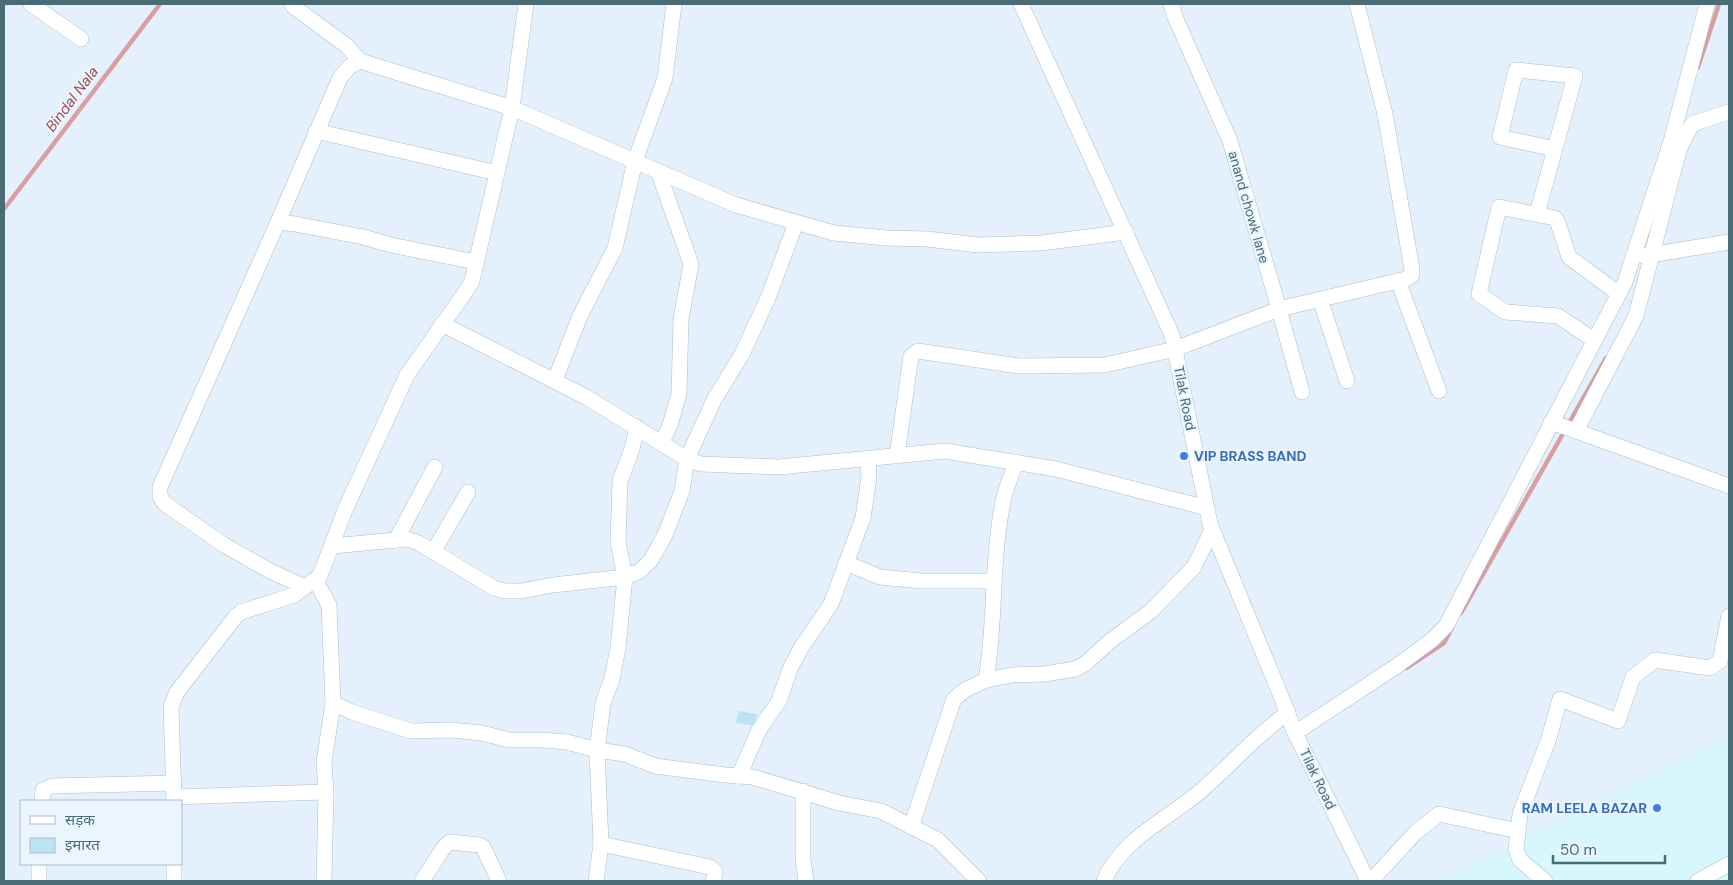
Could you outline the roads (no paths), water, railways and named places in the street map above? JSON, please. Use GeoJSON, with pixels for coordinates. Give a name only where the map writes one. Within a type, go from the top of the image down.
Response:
{"type":"FeatureCollection","features":[{"type":"Feature","properties":{"kind":"street"},"geometry":{"type":"LineString","coordinates":[[31,4],[81,39]]}},
{"type":"Feature","properties":{"kind":"street"},"geometry":{"type":"LineString","coordinates":[[292,4],[347,46],[360,61],[512,108],[736,205],[796,223],[834,233],[886,238],[927,239],[978,245],[1041,244],[1126,232]]}},
{"type":"Feature","properties":{"kind":"street"},"geometry":{"type":"LineString","coordinates":[[174,794],[171,706],[177,692],[236,616],[241,612],[294,596],[320,576],[345,510],[408,375],[472,281],[512,108],[526,4]]}},
{"type":"Feature","properties":{"kind":"street"},"geometry":{"type":"LineString","coordinates":[[554,380],[580,316],[615,248],[635,161],[665,78],[674,4]]}},
{"type":"Feature","properties":{"kind":"street","name":"Tilak Road"},"geometry":{"type":"LineString","coordinates":[[1021,4],[1172,335],[1212,530],[1286,706],[1295,733],[1369,881]]}},
{"type":"Feature","properties":{"kind":"street","name":"anand chowk lane"},"geometry":{"type":"LineString","coordinates":[[1171,4],[1230,141],[1302,392]]}},
{"type":"Feature","properties":{"kind":"street"},"geometry":{"type":"LineString","coordinates":[[897,456],[911,356],[918,351],[1019,366],[1105,364],[1175,349],[1279,309],[1398,281],[1412,275],[1385,114],[1357,4]]}},
{"type":"Feature","properties":{"kind":"street"},"geometry":{"type":"LineString","coordinates":[[1576,431],[1636,316],[1707,4]]}},
{"type":"Feature","properties":{"kind":"street"},"geometry":{"type":"LineString","coordinates":[[324,881],[326,792],[324,762],[333,703],[329,605],[310,584],[270,571],[224,545],[164,503],[160,496],[160,487],[340,78],[349,67],[360,61]]}},
{"type":"Feature","properties":{"kind":"street"},"geometry":{"type":"LineString","coordinates":[[1537,214],[1555,149],[1575,76],[1516,70],[1500,137],[1555,149]]}},
{"type":"Feature","properties":{"kind":"street"},"geometry":{"type":"LineString","coordinates":[[1295,733],[1398,665],[1432,640],[1446,626],[1625,282],[1674,149],[1692,124],[1729,112]]}},
{"type":"Feature","properties":{"kind":"street"},"geometry":{"type":"LineString","coordinates":[[316,131],[497,173]]}},
{"type":"Feature","properties":{"kind":"street"},"geometry":{"type":"LineString","coordinates":[[658,171],[691,264],[681,319],[679,394],[670,425],[662,442]]}},
{"type":"Feature","properties":{"kind":"street"},"geometry":{"type":"LineString","coordinates":[[1594,340],[1558,316],[1505,312],[1480,294],[1498,206],[1555,218],[1569,257],[1619,294]]}},
{"type":"Feature","properties":{"kind":"street"},"geometry":{"type":"LineString","coordinates":[[278,222],[363,237],[391,245],[476,262]]}},
{"type":"Feature","properties":{"kind":"street"},"geometry":{"type":"LineString","coordinates":[[332,546],[396,540],[418,543],[494,588],[505,591],[522,591],[553,585],[625,577],[640,570],[651,560],[660,543],[682,491],[687,459],[714,400],[742,354],[768,298],[796,223]]}},
{"type":"Feature","properties":{"kind":"street"},"geometry":{"type":"LineString","coordinates":[[1633,258],[1729,242]]}},
{"type":"Feature","properties":{"kind":"street"},"geometry":{"type":"LineString","coordinates":[[1398,281],[1439,392]]}},
{"type":"Feature","properties":{"kind":"street"},"geometry":{"type":"LineString","coordinates":[[1320,299],[1347,382]]}},
{"type":"Feature","properties":{"kind":"street"},"geometry":{"type":"LineString","coordinates":[[442,324],[586,396],[687,459],[701,464],[779,467],[945,451],[1056,469],[1207,508]]}},
{"type":"Feature","properties":{"kind":"street"},"geometry":{"type":"LineString","coordinates":[[1551,422],[1729,486]]}},
{"type":"Feature","properties":{"kind":"street"},"geometry":{"type":"LineString","coordinates":[[596,881],[601,844],[598,750],[603,703],[612,679],[618,648],[625,577],[618,542],[620,481],[632,449],[637,427]]}},
{"type":"Feature","properties":{"kind":"street"},"geometry":{"type":"LineString","coordinates":[[739,776],[759,730],[778,701],[790,669],[801,648],[831,604],[862,518],[869,477],[868,459]]}},
{"type":"Feature","properties":{"kind":"street"},"geometry":{"type":"LineString","coordinates":[[986,680],[991,649],[994,581],[1003,500],[1016,462]]}},
{"type":"Feature","properties":{"kind":"street"},"geometry":{"type":"LineString","coordinates":[[396,540],[435,467]]}},
{"type":"Feature","properties":{"kind":"street"},"geometry":{"type":"LineString","coordinates":[[433,552],[468,492]]}},
{"type":"Feature","properties":{"kind":"street"},"geometry":{"type":"LineString","coordinates":[[911,827],[954,699],[965,690],[986,680],[1012,675],[1044,674],[1075,669],[1085,664],[1109,642],[1151,611],[1194,567],[1212,530]]}},
{"type":"Feature","properties":{"kind":"street"},"geometry":{"type":"LineString","coordinates":[[846,563],[880,577],[922,581],[994,581]]}},
{"type":"Feature","properties":{"kind":"street"},"geometry":{"type":"LineString","coordinates":[[1544,881],[1520,860],[1517,854],[1518,831],[1520,814],[1548,741],[1560,699],[1618,721],[1633,677],[1655,660],[1710,668],[1720,661],[1729,616]]}},
{"type":"Feature","properties":{"kind":"street"},"geometry":{"type":"LineString","coordinates":[[333,703],[352,712],[412,731],[443,730],[482,733],[509,740],[567,742],[598,750],[625,754],[655,766],[753,777],[839,803],[881,811],[938,840],[979,881]]}},
{"type":"Feature","properties":{"kind":"street"},"geometry":{"type":"LineString","coordinates":[[1106,875],[1116,859],[1135,839],[1198,793],[1255,739],[1286,706]]}},
{"type":"Feature","properties":{"kind":"street"},"geometry":{"type":"LineString","coordinates":[[42,800],[43,790],[52,786],[174,794],[326,792]]}},
{"type":"Feature","properties":{"kind":"street"},"geometry":{"type":"LineString","coordinates":[[802,791],[803,860],[806,881]]}},
{"type":"Feature","properties":{"kind":"street"},"geometry":{"type":"LineString","coordinates":[[1369,881],[1416,832],[1438,814],[1518,831]]}},
{"type":"Feature","properties":{"kind":"street"},"geometry":{"type":"LineString","coordinates":[[422,881],[444,847],[450,842],[483,847],[499,881]]}},
{"type":"Feature","properties":{"kind":"street"},"geometry":{"type":"LineString","coordinates":[[601,844],[710,867],[716,873],[713,881]]}},
{"type":"Feature","properties":{"kind":"street"},"geometry":{"type":"LineString","coordinates":[[1698,881],[1729,864]]}},
{"type":"Feature","properties":{"kind":"street"},"geometry":{"type":"LineString","coordinates":[[39,865],[39,881]]}},
{"type":"Feature","properties":{"kind":"street"},"geometry":{"type":"LineString","coordinates":[[174,865],[174,881]]}},
{"type":"Feature","properties":{"kind":"waterway","name":"Bindal Nala"},"geometry":{"type":"LineString","coordinates":[[4,209],[160,4]]}},
{"type":"Feature","properties":{"kind":"waterway"},"geometry":{"type":"LineString","coordinates":[[1698,67],[1719,4]]}},
{"type":"Feature","properties":{"kind":"waterway"},"geometry":{"type":"LineString","coordinates":[[1461,613],[1606,358]]}},
{"type":"Feature","properties":{"kind":"waterway"},"geometry":{"type":"LineString","coordinates":[[1406,668],[1444,643],[1452,628]]}},
{"type":"Feature","properties":{"kind":"place","name":"VIP BRASS BAND"},"geometry":{"type":"Point","coordinates":[1184,456]}},
{"type":"Feature","properties":{"kind":"place","name":"RAM LEELA BAZAR"},"geometry":{"type":"Point","coordinates":[1657,808]}}]}
